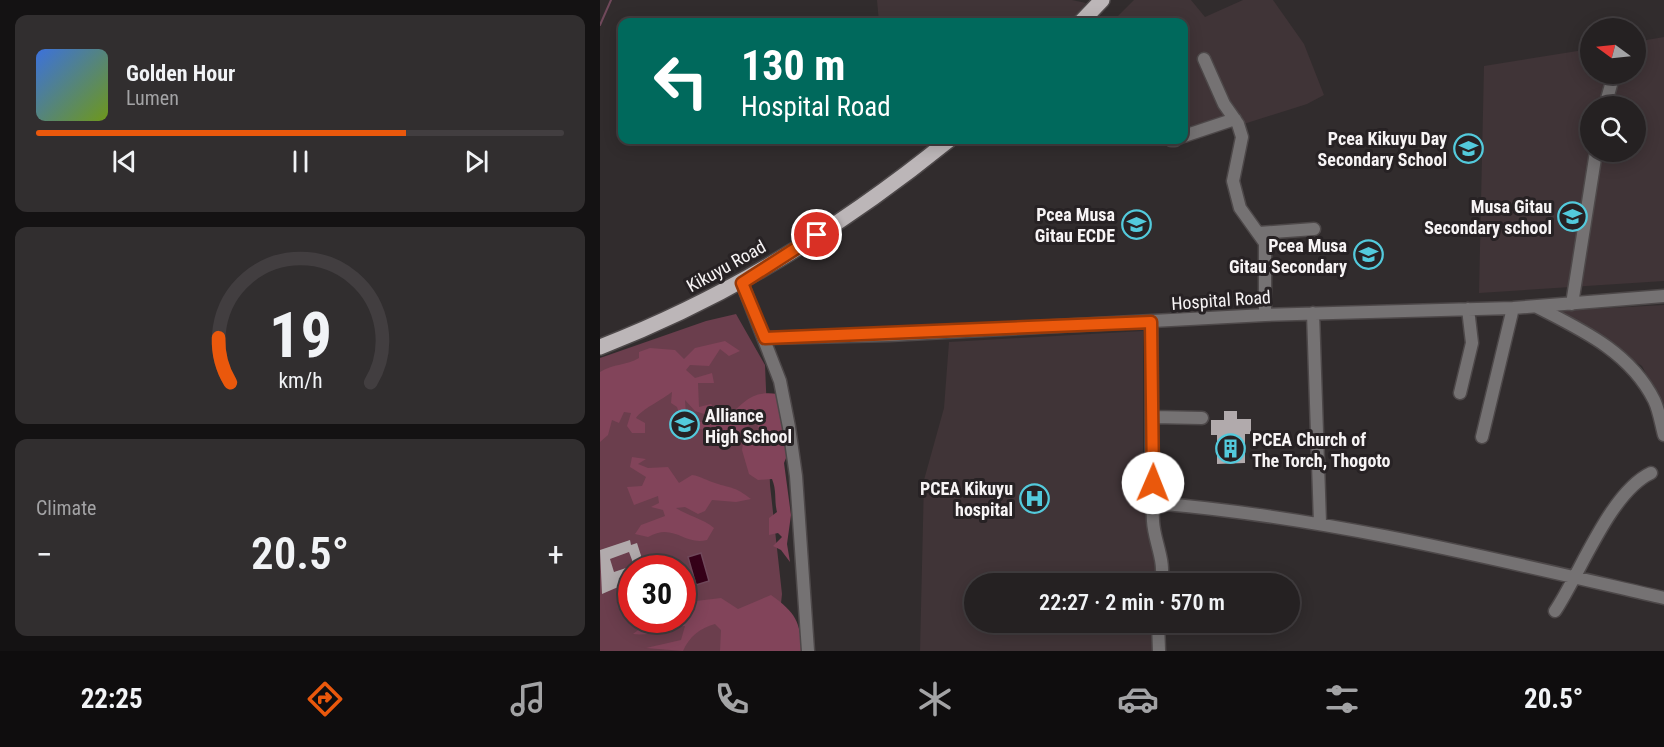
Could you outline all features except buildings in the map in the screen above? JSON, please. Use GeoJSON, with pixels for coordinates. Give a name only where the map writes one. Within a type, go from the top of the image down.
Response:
{"type":"FeatureCollection","features":[{"type":"Feature","properties":{"kind":"main road"},"geometry":{"type":"LineString","coordinates":[[1085,18],[1102,0]]}},
{"type":"Feature","properties":{"kind":"main road","name":"Kikuyu Road"},"geometry":{"type":"LineString","coordinates":[[600,347],[742,283],[853,211],[944,144]]}},
{"type":"Feature","properties":{"kind":"street"},"geometry":{"type":"LineString","coordinates":[[1204,59],[1224,104],[1235,119],[1242,145],[1235,161],[1233,181],[1240,208],[1265,243],[1265,315]]}},
{"type":"Feature","properties":{"kind":"street"},"geometry":{"type":"LineString","coordinates":[[1188,135],[1235,119]]}},
{"type":"Feature","properties":{"kind":"street"},"geometry":{"type":"LineString","coordinates":[[1572,304],[1594,162]]}},
{"type":"Feature","properties":{"kind":"street"},"geometry":{"type":"LineString","coordinates":[[1259,233],[1314,230]]}},
{"type":"Feature","properties":{"kind":"street"},"geometry":{"type":"LineString","coordinates":[[742,283],[780,381],[796,476],[808,651]]}},
{"type":"Feature","properties":{"kind":"street","name":"Hospital Road"},"geometry":{"type":"LineString","coordinates":[[765,338],[1313,313],[1513,308],[1664,296]]}},
{"type":"Feature","properties":{"kind":"street"},"geometry":{"type":"LineString","coordinates":[[1536,306],[1596,338],[1627,362],[1655,402],[1664,435]]}},
{"type":"Feature","properties":{"kind":"street"},"geometry":{"type":"LineString","coordinates":[[1482,437],[1513,308]]}},
{"type":"Feature","properties":{"kind":"street"},"geometry":{"type":"LineString","coordinates":[[1460,393],[1472,343],[1468,309]]}},
{"type":"Feature","properties":{"kind":"street"},"geometry":{"type":"LineString","coordinates":[[1313,313],[1320,523]]}},
{"type":"Feature","properties":{"kind":"street"},"geometry":{"type":"LineString","coordinates":[[1151,322],[1153,503],[1155,538],[1164,573]]}},
{"type":"Feature","properties":{"kind":"street"},"geometry":{"type":"LineString","coordinates":[[1153,417],[1203,418]]}},
{"type":"Feature","properties":{"kind":"street"},"geometry":{"type":"LineString","coordinates":[[1555,611],[1576,578],[1605,522],[1634,485],[1651,473]]}},
{"type":"Feature","properties":{"kind":"street"},"geometry":{"type":"LineString","coordinates":[[1153,503],[1215,508],[1320,523],[1664,598]]}},
{"type":"Feature","properties":{"kind":"street"},"geometry":{"type":"LineString","coordinates":[[1158,633],[1159,651]]}},
{"type":"Feature","properties":{"kind":"shaded area"},"geometry":{"type":"Polygon","coordinates":[[[877,0],[1072,0],[1086,3],[1074,18],[879,18],[877,0]]]}},
{"type":"Feature","properties":{"kind":"shaded area"},"geometry":{"type":"Polygon","coordinates":[[[1134,0],[1191,0],[1205,17],[1243,0],[1273,0],[1304,44],[1324,95],[1307,104],[1188,142],[1188,18],[1116,18],[1134,0]]]}},
{"type":"Feature","properties":{"kind":"shaded area","name":"Musa Gitau Secondary school"},"geometry":{"type":"Polygon","coordinates":[[[1664,37],[1664,281],[1479,293],[1484,66],[1580,51],[1580,84],[1646,84],[1646,40],[1664,37]]]}},
{"type":"Feature","properties":{"kind":"shaded area"},"geometry":{"type":"Polygon","coordinates":[[[1664,305],[1664,409],[1642,366],[1555,311],[1664,305]]]}},
{"type":"Feature","properties":{"kind":"shaded area","name":"Alliance High School"},"geometry":{"type":"Polygon","coordinates":[[[736,314],[765,365],[770,485],[782,594],[776,651],[600,651],[600,358],[706,321],[736,314]]]}},
{"type":"Feature","properties":{"kind":"shaded area","name":"PCEA Kikuyu hospital"},"geometry":{"type":"Polygon","coordinates":[[[1143,331],[1143,491],[1159,573],[964,573],[964,633],[1163,633],[1162,651],[920,651],[924,480],[944,408],[949,342],[1143,331]]]}},
{"type":"Feature","properties":{"kind":"shaded area"},"geometry":{"type":"Polygon","coordinates":[[[725,341],[740,351],[729,356],[720,349],[709,366],[690,365],[686,370],[695,378],[712,373],[714,383],[698,383],[699,407],[711,404],[723,419],[753,396],[778,394],[788,453],[784,463],[791,515],[787,544],[790,562],[781,550],[773,546],[782,537],[778,533],[769,535],[769,518],[777,512],[772,479],[758,480],[749,474],[742,450],[744,436],[759,429],[756,422],[732,434],[715,435],[709,429],[690,430],[691,423],[708,421],[704,414],[695,411],[685,400],[686,414],[681,420],[677,407],[671,403],[672,392],[636,418],[645,423],[645,433],[632,433],[627,426],[631,413],[624,412],[619,423],[612,420],[608,435],[600,442],[600,372],[634,361],[639,358],[639,352],[650,348],[675,350],[684,359],[695,348],[725,341]]]}},
{"type":"Feature","properties":{"kind":"shaded area"},"geometry":{"type":"Polygon","coordinates":[[[632,457],[646,459],[638,464],[648,468],[668,467],[679,483],[692,475],[737,490],[751,499],[736,502],[712,500],[705,511],[698,514],[685,507],[676,508],[714,528],[707,540],[692,540],[665,532],[648,537],[635,534],[641,525],[665,516],[663,510],[651,507],[659,503],[658,496],[634,505],[627,487],[642,486],[646,477],[630,467],[632,457]]]}},
{"type":"Feature","properties":{"kind":"shaded area"},"geometry":{"type":"Polygon","coordinates":[[[701,553],[709,581],[696,585],[696,555],[701,553]]]}},
{"type":"Feature","properties":{"kind":"shaded area"},"geometry":{"type":"Polygon","coordinates":[[[771,595],[795,618],[800,632],[802,651],[720,651],[721,630],[715,624],[696,634],[688,641],[683,651],[646,648],[681,640],[683,633],[696,633],[696,601],[721,598],[738,609],[771,595]]]}},
{"type":"Feature","properties":{"kind":"waterway"},"geometry":{"type":"LineString","coordinates":[[600,25],[611,0]]}},
{"type":"Feature","properties":{"kind":"place","name":"Pcea Kikuyu Day Secondary School"},"geometry":{"type":"Point","coordinates":[1468,148]}},
{"type":"Feature","properties":{"kind":"place","name":"Musa Gitau Secondary school"},"geometry":{"type":"Point","coordinates":[1573,216]}},
{"type":"Feature","properties":{"kind":"place","name":"Pcea Musa Gitau ECDE"},"geometry":{"type":"Point","coordinates":[1136,224]}},
{"type":"Feature","properties":{"kind":"place","name":"Pcea Musa Gitau Secondary"},"geometry":{"type":"Point","coordinates":[1368,255]}},
{"type":"Feature","properties":{"kind":"place","name":"Alliance High School"},"geometry":{"type":"Point","coordinates":[684,425]}},
{"type":"Feature","properties":{"kind":"place","name":"PCEA Church of The Torch, Thogoto"},"geometry":{"type":"Point","coordinates":[1231,449]}},
{"type":"Feature","properties":{"kind":"place","name":"PCEA Kikuyu hospital"},"geometry":{"type":"Point","coordinates":[1034,498]}},
{"type":"Feature","properties":{"kind":"route"},"geometry":{"type":"LineString","coordinates":[[817,235],[742,283],[765,338],[889,335],[1151,322],[1153,483]]}}]}
